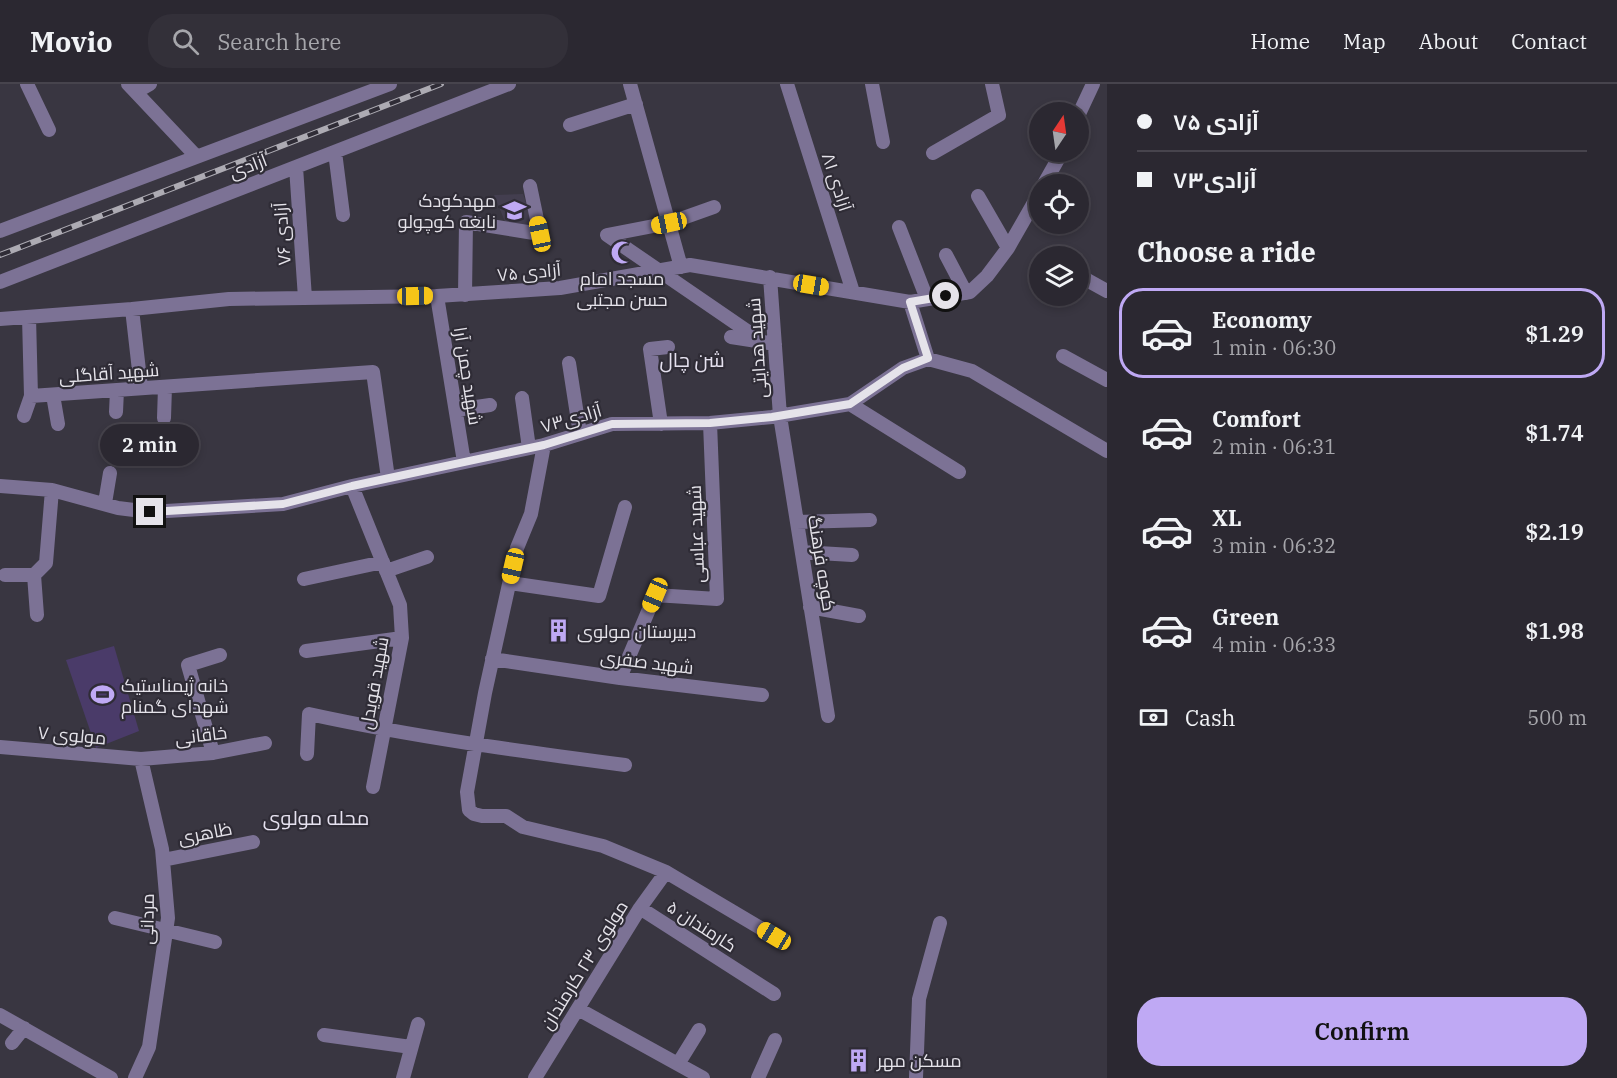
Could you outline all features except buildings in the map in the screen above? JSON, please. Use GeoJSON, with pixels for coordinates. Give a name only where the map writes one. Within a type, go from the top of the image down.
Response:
{"type":"FeatureCollection","features":[{"type":"Feature","properties":{"kind":"street"},"geometry":{"type":"LineString","coordinates":[[27,84],[49,130]]}},
{"type":"Feature","properties":{"kind":"street"},"geometry":{"type":"LineString","coordinates":[[132,88],[150,84]]}},
{"type":"Feature","properties":{"kind":"street"},"geometry":{"type":"LineString","coordinates":[[0,231],[390,84]]}},
{"type":"Feature","properties":{"kind":"street","name":"آزادی"},"geometry":{"type":"LineString","coordinates":[[0,282],[509,84]]}},
{"type":"Feature","properties":{"kind":"street"},"geometry":{"type":"LineString","coordinates":[[630,84],[681,267]]}},
{"type":"Feature","properties":{"kind":"street","name":"آزادی ۸۱"},"geometry":{"type":"LineString","coordinates":[[787,84],[853,292]]}},
{"type":"Feature","properties":{"kind":"street"},"geometry":{"type":"LineString","coordinates":[[872,84],[883,142]]}},
{"type":"Feature","properties":{"kind":"street"},"geometry":{"type":"LineString","coordinates":[[933,153],[999,116],[993,84]]}},
{"type":"Feature","properties":{"kind":"street"},"geometry":{"type":"LineString","coordinates":[[1085,102],[1093,84]]}},
{"type":"Feature","properties":{"kind":"street"},"geometry":{"type":"LineString","coordinates":[[132,88],[196,156]]}},
{"type":"Feature","properties":{"kind":"street"},"geometry":{"type":"LineString","coordinates":[[570,125],[636,104]]}},
{"type":"Feature","properties":{"kind":"street"},"geometry":{"type":"LineString","coordinates":[[335,152],[343,215]]}},
{"type":"Feature","properties":{"kind":"street","name":"آزادی ۷۶"},"geometry":{"type":"LineString","coordinates":[[296,167],[305,298]]}},
{"type":"Feature","properties":{"kind":"street"},"geometry":{"type":"LineString","coordinates":[[465,295],[466,222],[540,234],[530,186]]}},
{"type":"Feature","properties":{"kind":"street"},"geometry":{"type":"LineString","coordinates":[[978,196],[1008,249]]}},
{"type":"Feature","properties":{"kind":"street"},"geometry":{"type":"LineString","coordinates":[[714,207],[669,223],[607,235],[750,333]]}},
{"type":"Feature","properties":{"kind":"street"},"geometry":{"type":"LineString","coordinates":[[946,255],[966,293],[970,292],[987,276],[1008,249],[1029,212]]}},
{"type":"Feature","properties":{"kind":"street"},"geometry":{"type":"LineString","coordinates":[[899,227],[927,299]]}},
{"type":"Feature","properties":{"kind":"street","name":"آزادی ۷۵"},"geometry":{"type":"LineString","coordinates":[[0,319],[229,299],[437,296],[561,288],[690,265],[910,302],[966,293]]}},
{"type":"Feature","properties":{"kind":"street","name":"شهید هدایتی"},"geometry":{"type":"LineString","coordinates":[[770,277],[780,416]]}},
{"type":"Feature","properties":{"kind":"street"},"geometry":{"type":"LineString","coordinates":[[1089,281],[1107,291]]}},
{"type":"Feature","properties":{"kind":"street","name":"شهید چمن آرا"},"geometry":{"type":"LineString","coordinates":[[437,296],[464,462]]}},
{"type":"Feature","properties":{"kind":"street"},"geometry":{"type":"LineString","coordinates":[[910,302],[928,358],[972,371],[1107,451]]}},
{"type":"Feature","properties":{"kind":"street"},"geometry":{"type":"LineString","coordinates":[[132,309],[141,388]]}},
{"type":"Feature","properties":{"kind":"street"},"geometry":{"type":"LineString","coordinates":[[24,416],[31,396],[29,317]]}},
{"type":"Feature","properties":{"kind":"street"},"geometry":{"type":"LineString","coordinates":[[732,337],[775,344]]}},
{"type":"Feature","properties":{"kind":"street"},"geometry":{"type":"LineString","coordinates":[[660,424],[650,349],[668,347]]}},
{"type":"Feature","properties":{"kind":"street"},"geometry":{"type":"LineString","coordinates":[[1064,356],[1107,380]]}},
{"type":"Feature","properties":{"kind":"street","name":"آزادی۷۳"},"geometry":{"type":"LineString","coordinates":[[0,486],[52,490],[118,508],[150,512],[283,504],[352,486],[544,445],[612,424],[710,423],[780,416],[850,404],[903,368],[928,358]]}},
{"type":"Feature","properties":{"kind":"street"},"geometry":{"type":"LineString","coordinates":[[569,363],[580,434]]}},
{"type":"Feature","properties":{"kind":"street","name":"شهید آقاگلی"},"geometry":{"type":"LineString","coordinates":[[31,396],[373,372],[388,478]]}},
{"type":"Feature","properties":{"kind":"street"},"geometry":{"type":"LineString","coordinates":[[164,418],[165,387]]}},
{"type":"Feature","properties":{"kind":"street"},"geometry":{"type":"LineString","coordinates":[[116,412],[117,390]]}},
{"type":"Feature","properties":{"kind":"street"},"geometry":{"type":"LineString","coordinates":[[53,395],[58,424]]}},
{"type":"Feature","properties":{"kind":"street"},"geometry":{"type":"LineString","coordinates":[[522,398],[529,448]]}},
{"type":"Feature","properties":{"kind":"street"},"geometry":{"type":"LineString","coordinates":[[850,404],[959,472]]}},
{"type":"Feature","properties":{"kind":"street"},"geometry":{"type":"LineString","coordinates":[[456,410],[490,405]]}},
{"type":"Feature","properties":{"kind":"street","name":"کوچه فرهنگ"},"geometry":{"type":"LineString","coordinates":[[780,416],[828,716]]}},
{"type":"Feature","properties":{"kind":"street","name":"شهید عباسی"},"geometry":{"type":"LineString","coordinates":[[620,678],[655,595],[717,599],[710,423]]}},
{"type":"Feature","properties":{"kind":"street"},"geometry":{"type":"LineString","coordinates":[[544,445],[531,514],[517,548],[492,659],[467,792],[469,810],[474,814],[506,816],[523,827],[603,846],[666,872],[774,936]]}},
{"type":"Feature","properties":{"kind":"street"},"geometry":{"type":"LineString","coordinates":[[105,503],[110,473]]}},
{"type":"Feature","properties":{"kind":"street","name":"شهید قویدل"},"geometry":{"type":"LineString","coordinates":[[352,486],[400,605],[402,638],[373,787]]}},
{"type":"Feature","properties":{"kind":"street"},"geometry":{"type":"LineString","coordinates":[[5,575],[34,575],[46,563],[52,490]]}},
{"type":"Feature","properties":{"kind":"street"},"geometry":{"type":"LineString","coordinates":[[510,583],[599,596],[625,507]]}},
{"type":"Feature","properties":{"kind":"street"},"geometry":{"type":"LineString","coordinates":[[797,522],[870,520]]}},
{"type":"Feature","properties":{"kind":"street"},"geometry":{"type":"LineString","coordinates":[[801,552],[852,555]]}},
{"type":"Feature","properties":{"kind":"street"},"geometry":{"type":"LineString","coordinates":[[304,579],[385,567],[427,557]]}},
{"type":"Feature","properties":{"kind":"street"},"geometry":{"type":"LineString","coordinates":[[34,575],[37,615]]}},
{"type":"Feature","properties":{"kind":"street"},"geometry":{"type":"LineString","coordinates":[[810,607],[859,615]]}},
{"type":"Feature","properties":{"kind":"street"},"geometry":{"type":"LineString","coordinates":[[306,651],[402,638]]}},
{"type":"Feature","properties":{"kind":"street"},"geometry":{"type":"LineString","coordinates":[[213,753],[188,665],[220,655]]}},
{"type":"Feature","properties":{"kind":"street","name":"شهید صفری"},"geometry":{"type":"LineString","coordinates":[[492,659],[620,678],[762,695]]}},
{"type":"Feature","properties":{"kind":"street"},"geometry":{"type":"LineString","coordinates":[[307,754],[309,714],[384,731],[476,746],[625,765]]}},
{"type":"Feature","properties":{"kind":"street","name":"خاقانی"},"geometry":{"type":"LineString","coordinates":[[141,759],[213,753],[265,744]]}},
{"type":"Feature","properties":{"kind":"street","name":"مولوی ۷"},"geometry":{"type":"LineString","coordinates":[[0,747],[141,759]]}},
{"type":"Feature","properties":{"kind":"street","name":"مردانی"},"geometry":{"type":"LineString","coordinates":[[135,1078],[148,1047],[168,918],[163,860],[141,759]]}},
{"type":"Feature","properties":{"kind":"street","name":"ظاهری"},"geometry":{"type":"LineString","coordinates":[[163,860],[253,842]]}},
{"type":"Feature","properties":{"kind":"street","name":"مولوی ۲۳ کارمندان"},"geometry":{"type":"LineString","coordinates":[[535,1078],[640,908],[666,872]]}},
{"type":"Feature","properties":{"kind":"street","name":"کارمندان ۵"},"geometry":{"type":"LineString","coordinates":[[640,908],[774,994]]}},
{"type":"Feature","properties":{"kind":"street"},"geometry":{"type":"LineString","coordinates":[[115,918],[215,942]]}},
{"type":"Feature","properties":{"kind":"street"},"geometry":{"type":"LineString","coordinates":[[916,1078],[919,999],[940,922]]}},
{"type":"Feature","properties":{"kind":"street"},"geometry":{"type":"LineString","coordinates":[[578,1009],[703,1078]]}},
{"type":"Feature","properties":{"kind":"street"},"geometry":{"type":"LineString","coordinates":[[0,1015],[111,1078]]}},
{"type":"Feature","properties":{"kind":"street"},"geometry":{"type":"LineString","coordinates":[[403,1078],[418,1024]]}},
{"type":"Feature","properties":{"kind":"street"},"geometry":{"type":"LineString","coordinates":[[12,1043],[24,1028]]}},
{"type":"Feature","properties":{"kind":"street"},"geometry":{"type":"LineString","coordinates":[[678,1064],[699,1030]]}},
{"type":"Feature","properties":{"kind":"street"},"geometry":{"type":"LineString","coordinates":[[324,1035],[411,1047]]}},
{"type":"Feature","properties":{"kind":"street"},"geometry":{"type":"LineString","coordinates":[[758,1078],[775,1040]]}},
{"type":"Feature","properties":{"kind":"shaded area","name":"مهدکودک نابغه کوچولو"},"geometry":{"type":"Polygon","coordinates":[[[523,194],[536,230],[506,224],[494,195],[523,194]]]}},
{"type":"Feature","properties":{"kind":"shaded area","name":"خانه ژیمناستیک شهدای گمنام"},"geometry":{"type":"Polygon","coordinates":[[[114,646],[139,731],[96,748],[66,660],[114,646]]]}},
{"type":"Feature","properties":{"kind":"railway"},"geometry":{"type":"LineString","coordinates":[[0,255],[441,84]]}},
{"type":"Feature","properties":{"kind":"place","name":"مهدکودک نابغه کوچولو"},"geometry":{"type":"Point","coordinates":[514,210]}},
{"type":"Feature","properties":{"kind":"place","name":"مسجد امام حسن مجتبی"},"geometry":{"type":"Point","coordinates":[622,252]}},
{"type":"Feature","properties":{"kind":"place","name":"دبیرستان مولوی"},"geometry":{"type":"Point","coordinates":[559,631]}},
{"type":"Feature","properties":{"kind":"place","name":"خانه ژیمناستیک شهدای گمنام"},"geometry":{"type":"Point","coordinates":[103,695]}},
{"type":"Feature","properties":{"kind":"place","name":"مسکن مهر"},"geometry":{"type":"Point","coordinates":[859,1060]}},
{"type":"Feature","properties":{"kind":"district","name":"شن چال"},"geometry":{"type":"Point","coordinates":[692,359]}},
{"type":"Feature","properties":{"kind":"district","name":"محله مولوی"},"geometry":{"type":"Point","coordinates":[316,817]}},
{"type":"Feature","properties":{"kind":"route"},"geometry":{"type":"LineString","coordinates":[[150,512],[283,504],[352,486],[544,445],[612,424],[710,423],[772,417],[850,404],[903,368],[928,358],[910,302],[946,296]]}}]}
